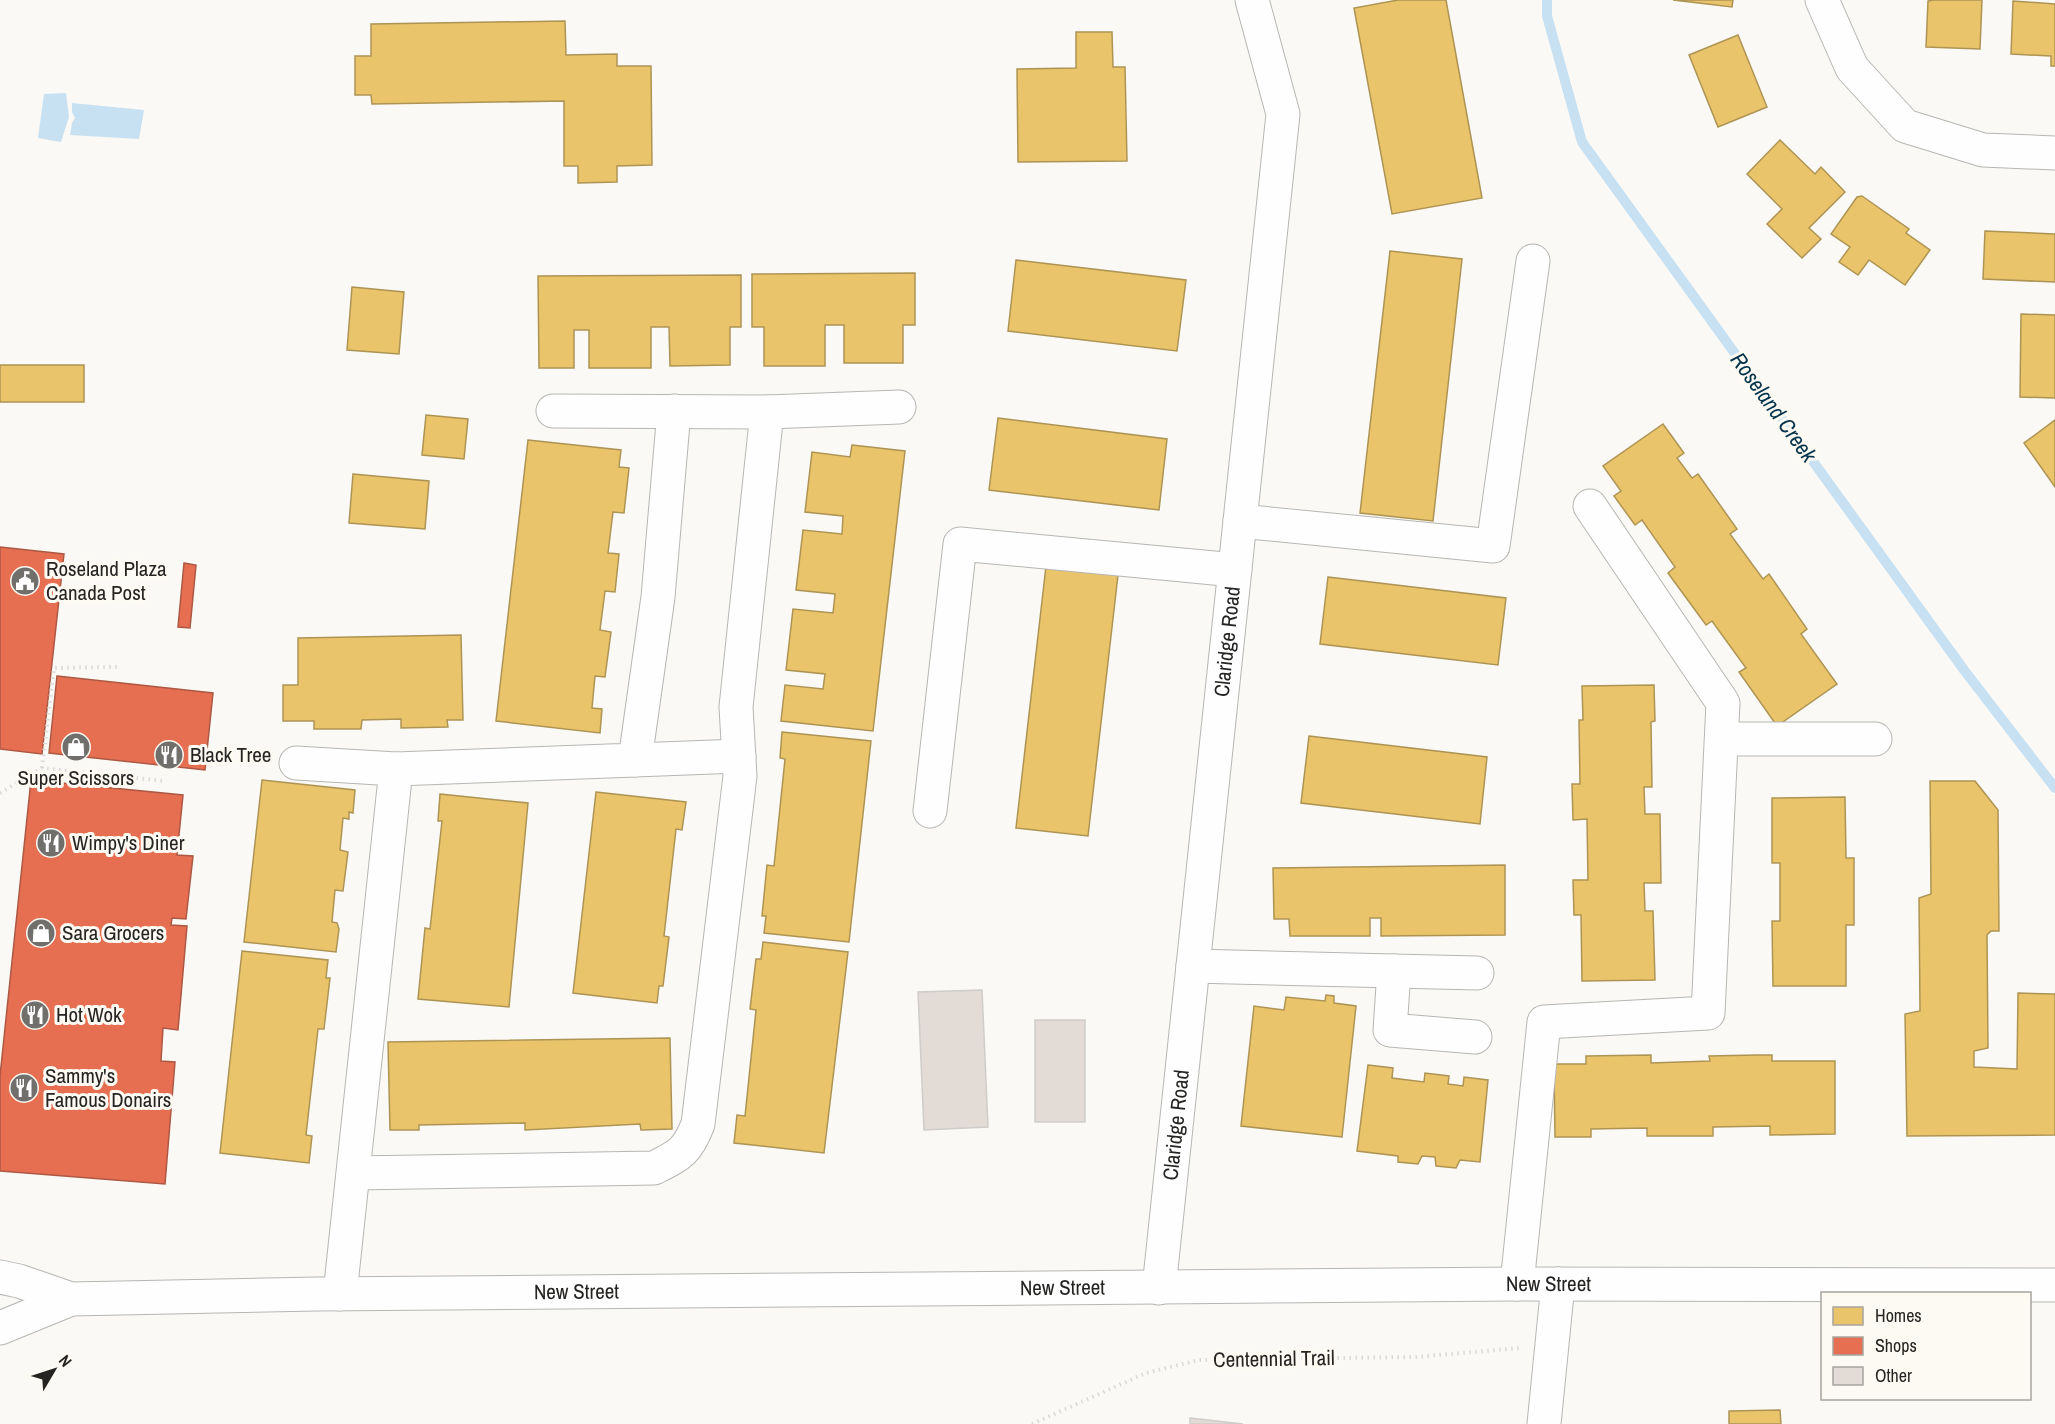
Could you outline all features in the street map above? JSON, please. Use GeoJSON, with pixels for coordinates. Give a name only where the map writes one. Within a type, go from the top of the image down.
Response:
{"type":"FeatureCollection","features":[{"type":"Feature","properties":{"kind":"main road","name":"Claridge Road"},"geometry":{"type":"LineString","coordinates":[[1159,1288],[1283,114],[1252,0]]}},
{"type":"Feature","properties":{"kind":"main road"},"geometry":{"type":"LineString","coordinates":[[1822,0],[1852,68],[1905,126],[1983,150],[2055,153]]}},
{"type":"Feature","properties":{"kind":"main road"},"geometry":{"type":"LineString","coordinates":[[1240,521],[1493,546],[1533,261]]}},
{"type":"Feature","properties":{"kind":"main road"},"geometry":{"type":"LineString","coordinates":[[553,411],[767,412],[899,407]]}},
{"type":"Feature","properties":{"kind":"main road"},"geometry":{"type":"LineString","coordinates":[[635,760],[658,597],[674,411]]}},
{"type":"Feature","properties":{"kind":"main road"},"geometry":{"type":"LineString","coordinates":[[354,1173],[654,1168],[675,1158],[690,1144],[698,1124],[740,776],[736,707],[767,412]]}},
{"type":"Feature","properties":{"kind":"main road"},"geometry":{"type":"LineString","coordinates":[[1517,1284],[1544,1022],[1708,1013],[1724,703],[1590,506]]}},
{"type":"Feature","properties":{"kind":"main road"},"geometry":{"type":"LineString","coordinates":[[930,811],[960,544],[1235,570]]}},
{"type":"Feature","properties":{"kind":"main road"},"geometry":{"type":"LineString","coordinates":[[1722,739],[1875,739]]}},
{"type":"Feature","properties":{"kind":"main road"},"geometry":{"type":"LineString","coordinates":[[296,763],[396,769],[739,756]]}},
{"type":"Feature","properties":{"kind":"main road"},"geometry":{"type":"LineString","coordinates":[[340,1294],[396,769]]}},
{"type":"Feature","properties":{"kind":"main road"},"geometry":{"type":"LineString","coordinates":[[1193,966],[1477,973]]}},
{"type":"Feature","properties":{"kind":"main road"},"geometry":{"type":"LineString","coordinates":[[1394,971],[1390,1030],[1474,1037]]}},
{"type":"Feature","properties":{"kind":"main road","name":"New Street"},"geometry":{"type":"LineString","coordinates":[[0,1277],[71,1299],[340,1294],[1517,1284],[2055,1285]]}},
{"type":"Feature","properties":{"kind":"main road"},"geometry":{"type":"LineString","coordinates":[[1544,1424],[1558,1284]]}},
{"type":"Feature","properties":{"kind":"main road","name":"New Street"},"geometry":{"type":"LineString","coordinates":[[0,1328],[71,1299]]}},
{"type":"Feature","properties":{"kind":"path"},"geometry":{"type":"LineString","coordinates":[[42,768],[54,668],[118,667]]}},
{"type":"Feature","properties":{"kind":"path"},"geometry":{"type":"LineString","coordinates":[[0,793],[42,768],[164,781]]}},
{"type":"Feature","properties":{"kind":"path","name":"Centennial Trail"},"geometry":{"type":"LineString","coordinates":[[1032,1424],[1146,1373],[1199,1360],[1416,1357],[1528,1347]]}},
{"type":"Feature","properties":{"kind":"water"},"geometry":{"type":"Polygon","coordinates":[[[66,93],[69,117],[61,142],[38,138],[44,94],[66,93]]]}},
{"type":"Feature","properties":{"kind":"water"},"geometry":{"type":"Polygon","coordinates":[[[72,103],[144,110],[139,139],[70,135],[75,118],[72,103]]]}},
{"type":"Feature","properties":{"kind":"building: Homes"},"geometry":{"type":"Polygon","coordinates":[[[1398,0],[1446,0],[1482,198],[1392,214],[1354,8],[1398,0]]]}},
{"type":"Feature","properties":{"kind":"building: Homes"},"geometry":{"type":"Polygon","coordinates":[[[1673,0],[1733,0],[1732,7],[1673,0]]]}},
{"type":"Feature","properties":{"kind":"building: Homes"},"geometry":{"type":"Polygon","coordinates":[[[1982,0],[1980,49],[1926,47],[1928,1],[1982,0]]]}},
{"type":"Feature","properties":{"kind":"building: Homes"},"geometry":{"type":"Polygon","coordinates":[[[2013,1],[2055,4],[2055,66],[2051,66],[2051,56],[2011,54],[2013,1]]]}},
{"type":"Feature","properties":{"kind":"building: Homes"},"geometry":{"type":"Polygon","coordinates":[[[565,21],[566,55],[617,54],[617,66],[651,66],[652,165],[617,166],[617,182],[578,183],[578,166],[564,166],[564,101],[372,104],[371,95],[355,95],[355,56],[371,56],[371,24],[565,21]]]}},
{"type":"Feature","properties":{"kind":"building: Homes"},"geometry":{"type":"Polygon","coordinates":[[[1076,32],[1112,32],[1113,67],[1125,67],[1127,161],[1018,162],[1017,69],[1076,68],[1076,32]]]}},
{"type":"Feature","properties":{"kind":"building: Homes"},"geometry":{"type":"Polygon","coordinates":[[[1738,35],[1767,107],[1718,127],[1689,55],[1738,35]]]}},
{"type":"Feature","properties":{"kind":"building: Homes"},"geometry":{"type":"Polygon","coordinates":[[[1780,140],[1815,174],[1821,167],[1845,192],[1809,228],[1821,239],[1802,258],[1767,224],[1782,209],[1747,174],[1780,140]]]}},
{"type":"Feature","properties":{"kind":"building: Homes"},"geometry":{"type":"Polygon","coordinates":[[[1862,196],[1909,229],[1906,233],[1930,250],[1905,285],[1869,260],[1858,275],[1839,262],[1850,247],[1831,234],[1857,197],[1862,196]]]}},
{"type":"Feature","properties":{"kind":"building: Homes"},"geometry":{"type":"Polygon","coordinates":[[[1985,231],[2055,234],[2055,282],[1983,279],[1985,231]]]}},
{"type":"Feature","properties":{"kind":"building: Homes"},"geometry":{"type":"Polygon","coordinates":[[[1390,251],[1462,259],[1433,521],[1360,513],[1390,251]]]}},
{"type":"Feature","properties":{"kind":"building: Homes"},"geometry":{"type":"Polygon","coordinates":[[[1016,260],[1186,280],[1177,351],[1008,331],[1016,260]]]}},
{"type":"Feature","properties":{"kind":"building: Homes"},"geometry":{"type":"Polygon","coordinates":[[[915,273],[915,325],[903,325],[903,363],[844,363],[844,325],[825,325],[825,366],[764,366],[764,327],[752,327],[752,274],[915,273]]]}},
{"type":"Feature","properties":{"kind":"building: Homes"},"geometry":{"type":"Polygon","coordinates":[[[741,275],[741,327],[730,327],[730,365],[670,366],[669,327],[651,327],[651,368],[589,368],[589,330],[574,330],[574,368],[539,368],[538,276],[741,275]]]}},
{"type":"Feature","properties":{"kind":"building: Homes"},"geometry":{"type":"Polygon","coordinates":[[[352,287],[404,292],[399,354],[347,350],[352,287]]]}},
{"type":"Feature","properties":{"kind":"building: Homes"},"geometry":{"type":"Polygon","coordinates":[[[2021,314],[2055,315],[2055,398],[2020,397],[2021,314]]]}},
{"type":"Feature","properties":{"kind":"building: Homes"},"geometry":{"type":"Polygon","coordinates":[[[0,365],[84,365],[84,402],[0,402],[0,365]]]}},
{"type":"Feature","properties":{"kind":"building: Homes"},"geometry":{"type":"Polygon","coordinates":[[[426,415],[468,419],[464,459],[422,455],[426,415]]]}},
{"type":"Feature","properties":{"kind":"building: Homes"},"geometry":{"type":"Polygon","coordinates":[[[998,418],[1167,439],[1159,510],[989,490],[998,418]]]}},
{"type":"Feature","properties":{"kind":"building: Homes"},"geometry":{"type":"Polygon","coordinates":[[[2055,420],[2055,487],[2024,443],[2055,420]]]}},
{"type":"Feature","properties":{"kind":"building: Homes"},"geometry":{"type":"Polygon","coordinates":[[[1663,424],[1684,453],[1677,458],[1692,478],[1698,474],[1737,529],[1730,534],[1763,579],[1769,574],[1807,629],[1801,634],[1837,684],[1777,726],[1739,672],[1746,668],[1712,621],[1706,625],[1668,573],[1675,567],[1642,520],[1635,525],[1614,496],[1621,491],[1603,466],[1663,424]]]}},
{"type":"Feature","properties":{"kind":"building: Homes"},"geometry":{"type":"Polygon","coordinates":[[[528,440],[621,450],[619,467],[629,468],[624,513],[613,512],[608,553],[619,554],[615,592],[605,591],[600,630],[611,632],[605,677],[595,676],[592,708],[602,709],[600,733],[496,721],[528,440]]]}},
{"type":"Feature","properties":{"kind":"building: Homes"},"geometry":{"type":"Polygon","coordinates":[[[852,445],[905,451],[873,731],[781,721],[785,685],[823,689],[825,674],[786,670],[793,609],[833,613],[835,594],[796,590],[803,530],[842,534],[843,516],[805,512],[812,452],[850,457],[852,445]]]}},
{"type":"Feature","properties":{"kind":"building: Homes"},"geometry":{"type":"Polygon","coordinates":[[[353,474],[429,481],[425,529],[349,523],[353,474]]]}},
{"type":"Feature","properties":{"kind":"building: Homes"},"geometry":{"type":"Polygon","coordinates":[[[1046,566],[1118,575],[1088,836],[1016,828],[1046,566]]]}},
{"type":"Feature","properties":{"kind":"building: Homes"},"geometry":{"type":"Polygon","coordinates":[[[1328,577],[1506,598],[1498,665],[1320,644],[1328,577]]]}},
{"type":"Feature","properties":{"kind":"building: Homes"},"geometry":{"type":"Polygon","coordinates":[[[461,635],[463,720],[447,720],[448,727],[401,728],[401,719],[362,720],[361,729],[314,729],[314,721],[283,721],[283,685],[298,685],[298,638],[461,635]]]}},
{"type":"Feature","properties":{"kind":"building: Homes"},"geometry":{"type":"Polygon","coordinates":[[[1654,685],[1655,721],[1651,722],[1652,787],[1644,787],[1645,814],[1660,814],[1661,883],[1644,883],[1645,911],[1653,911],[1655,980],[1582,981],[1581,915],[1574,915],[1573,880],[1588,880],[1587,819],[1573,820],[1572,784],[1580,784],[1579,720],[1583,720],[1582,686],[1654,685]]]}},
{"type":"Feature","properties":{"kind":"building: Homes"},"geometry":{"type":"Polygon","coordinates":[[[782,732],[871,741],[849,942],[764,933],[766,916],[762,916],[767,865],[774,866],[785,759],[780,758],[782,732]]]}},
{"type":"Feature","properties":{"kind":"building: Homes"},"geometry":{"type":"Polygon","coordinates":[[[1309,736],[1487,757],[1480,824],[1301,803],[1309,736]]]}},
{"type":"Feature","properties":{"kind":"building: Homes"},"geometry":{"type":"Polygon","coordinates":[[[262,780],[355,790],[353,813],[349,812],[349,819],[343,818],[340,850],[348,852],[343,891],[335,890],[332,922],[337,923],[339,929],[336,952],[244,942],[262,780]]]}},
{"type":"Feature","properties":{"kind":"building: Homes"},"geometry":{"type":"Polygon","coordinates":[[[1930,781],[1975,781],[1998,810],[1999,931],[1991,931],[1987,935],[1988,1048],[1974,1051],[1974,1067],[2017,1069],[2018,993],[2055,994],[2055,1135],[1907,1136],[1905,1014],[1920,1011],[1919,898],[1931,894],[1930,781]]]}},
{"type":"Feature","properties":{"kind":"building: Homes"},"geometry":{"type":"Polygon","coordinates":[[[596,792],[686,802],[682,830],[676,829],[664,936],[669,937],[663,986],[659,986],[657,1003],[573,993],[596,792]]]}},
{"type":"Feature","properties":{"kind":"building: Homes"},"geometry":{"type":"Polygon","coordinates":[[[440,794],[528,803],[509,1007],[418,999],[425,928],[430,929],[442,821],[438,821],[440,794]]]}},
{"type":"Feature","properties":{"kind":"building: Homes"},"geometry":{"type":"Polygon","coordinates":[[[1845,797],[1846,858],[1854,858],[1854,925],[1846,925],[1846,986],[1773,986],[1772,921],[1780,921],[1780,863],[1772,863],[1772,798],[1845,797]]]}},
{"type":"Feature","properties":{"kind":"building: Homes"},"geometry":{"type":"Polygon","coordinates":[[[1505,865],[1505,935],[1381,936],[1381,918],[1370,918],[1370,936],[1290,936],[1289,919],[1274,919],[1273,868],[1505,865]]]}},
{"type":"Feature","properties":{"kind":"building: Homes"},"geometry":{"type":"Polygon","coordinates":[[[763,942],[848,952],[824,1153],[734,1143],[737,1115],[745,1116],[756,1010],[750,1009],[756,959],[761,959],[763,942]]]}},
{"type":"Feature","properties":{"kind":"building: Homes"},"geometry":{"type":"Polygon","coordinates":[[[242,951],[328,960],[326,978],[330,978],[324,1029],[318,1029],[306,1135],[312,1136],[309,1163],[220,1153],[242,951]]]}},
{"type":"Feature","properties":{"kind":"building: Homes"},"geometry":{"type":"Polygon","coordinates":[[[1326,995],[1334,996],[1334,1003],[1356,1006],[1342,1137],[1241,1126],[1254,1006],[1284,1010],[1286,997],[1325,1001],[1326,995]]]}},
{"type":"Feature","properties":{"kind":"building: Homes"},"geometry":{"type":"Polygon","coordinates":[[[670,1038],[672,1129],[641,1130],[640,1124],[525,1130],[525,1123],[419,1125],[419,1130],[390,1130],[388,1042],[670,1038]]]}},
{"type":"Feature","properties":{"kind":"building: Homes"},"geometry":{"type":"Polygon","coordinates":[[[1651,1055],[1651,1063],[1710,1061],[1709,1056],[1757,1055],[1772,1055],[1772,1061],[1835,1061],[1835,1134],[1770,1135],[1770,1126],[1713,1127],[1713,1136],[1647,1136],[1647,1128],[1591,1129],[1591,1137],[1555,1137],[1554,1064],[1586,1064],[1586,1056],[1651,1055]]]}},
{"type":"Feature","properties":{"kind":"building: Homes"},"geometry":{"type":"Polygon","coordinates":[[[1368,1065],[1393,1068],[1392,1078],[1424,1082],[1425,1073],[1449,1076],[1448,1084],[1463,1086],[1464,1077],[1488,1080],[1480,1162],[1460,1160],[1456,1168],[1436,1166],[1435,1157],[1422,1156],[1418,1164],[1398,1162],[1398,1156],[1357,1151],[1368,1065]]]}},
{"type":"Feature","properties":{"kind":"building: Homes"},"geometry":{"type":"Polygon","coordinates":[[[1780,1410],[1781,1424],[1729,1424],[1729,1411],[1780,1410]]]}},
{"type":"Feature","properties":{"kind":"building: Shops"},"geometry":{"type":"Polygon","coordinates":[[[0,547],[64,554],[42,754],[0,749],[0,547]]]}},
{"type":"Feature","properties":{"kind":"building: Shops"},"geometry":{"type":"Polygon","coordinates":[[[184,563],[196,565],[190,628],[178,627],[184,563]]]}},
{"type":"Feature","properties":{"kind":"building: Shops"},"geometry":{"type":"Polygon","coordinates":[[[57,676],[213,693],[205,770],[49,753],[57,676]]]}},
{"type":"Feature","properties":{"kind":"building: Shops"},"geometry":{"type":"Polygon","coordinates":[[[31,780],[183,795],[177,855],[193,856],[186,919],[172,918],[171,925],[187,926],[178,1030],[163,1028],[161,1061],[175,1062],[165,1184],[0,1171],[0,1076],[31,780]]]}},
{"type":"Feature","properties":{"kind":"building: Other"},"geometry":{"type":"Polygon","coordinates":[[[982,990],[988,1127],[924,1130],[918,992],[982,990]]]}},
{"type":"Feature","properties":{"kind":"building: Other"},"geometry":{"type":"Polygon","coordinates":[[[1035,1020],[1085,1020],[1085,1122],[1035,1122],[1035,1020]]]}},
{"type":"Feature","properties":{"kind":"building: Other"},"geometry":{"type":"Polygon","coordinates":[[[1190,1418],[1243,1424],[1190,1424],[1190,1418]]]}},
{"type":"Feature","properties":{"kind":"waterway","name":"Roseland Creek"},"geometry":{"type":"LineString","coordinates":[[1547,0],[1547,16],[1582,142],[1964,670],[2055,788]]}},
{"type":"Feature","properties":{"kind":"place","name":"Roseland Plaza Canada Post"},"geometry":{"type":"Point","coordinates":[25,581]}},
{"type":"Feature","properties":{"kind":"place","name":"Super Scissors"},"geometry":{"type":"Point","coordinates":[76,747]}},
{"type":"Feature","properties":{"kind":"place","name":"Black Tree"},"geometry":{"type":"Point","coordinates":[169,755]}},
{"type":"Feature","properties":{"kind":"place","name":"Wimpy's Diner"},"geometry":{"type":"Point","coordinates":[51,843]}},
{"type":"Feature","properties":{"kind":"place","name":"Sara Grocers"},"geometry":{"type":"Point","coordinates":[41,933]}},
{"type":"Feature","properties":{"kind":"place","name":"Hot Wok"},"geometry":{"type":"Point","coordinates":[35,1015]}},
{"type":"Feature","properties":{"kind":"place","name":"Sammy's Famous Donairs"},"geometry":{"type":"Point","coordinates":[24,1088]}}]}
